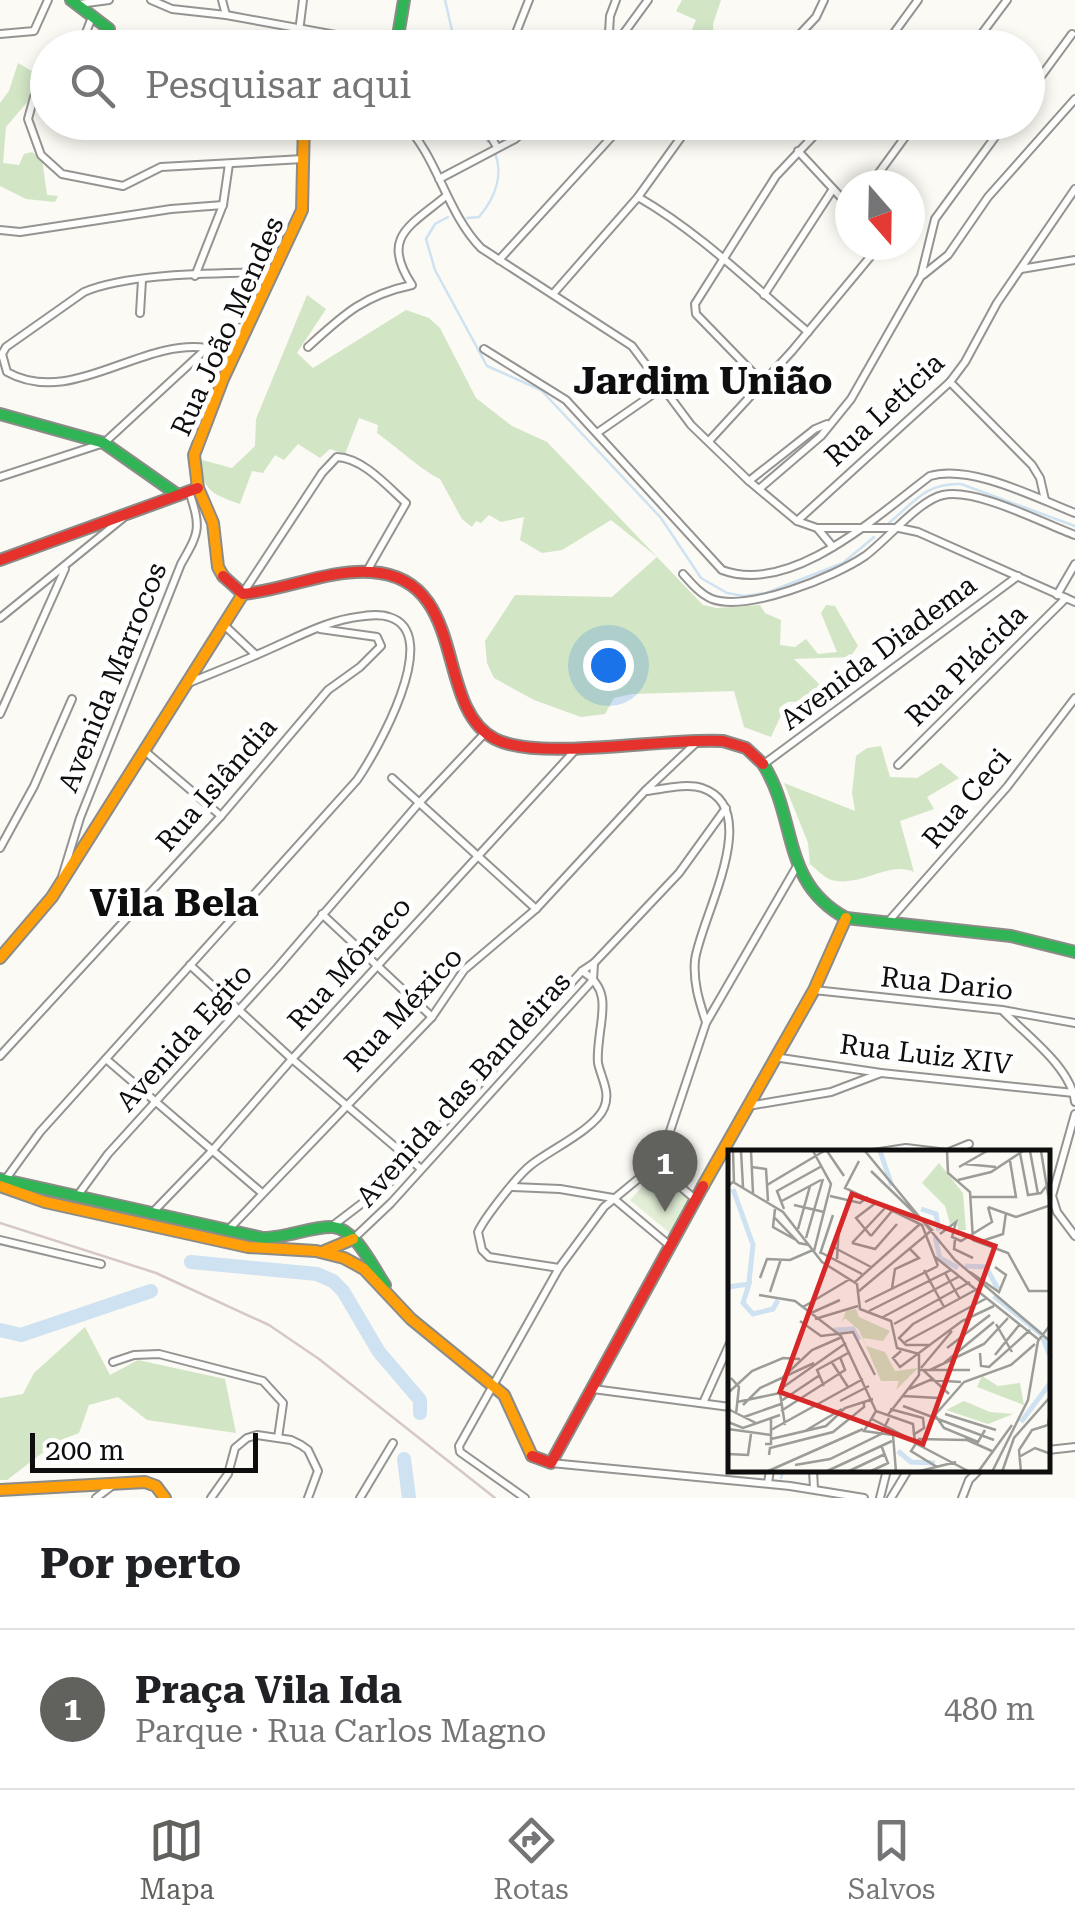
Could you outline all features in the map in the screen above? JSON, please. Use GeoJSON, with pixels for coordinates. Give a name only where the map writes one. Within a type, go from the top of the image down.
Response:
{"type":"FeatureCollection","features":[{"type":"Feature","properties":{"kind":"street"},"geometry":{"type":"LineString","coordinates":[[34,30],[48,0]]}},
{"type":"Feature","properties":{"kind":"street"},"geometry":{"type":"LineString","coordinates":[[74,2],[110,0]]}},
{"type":"Feature","properties":{"kind":"street"},"geometry":{"type":"LineString","coordinates":[[150,0],[172,9],[310,30]]}},
{"type":"Feature","properties":{"kind":"street"},"geometry":{"type":"LineString","coordinates":[[300,28],[303,0]]}},
{"type":"Feature","properties":{"kind":"street"},"geometry":{"type":"LineString","coordinates":[[399,30],[404,0]]}},
{"type":"Feature","properties":{"kind":"street"},"geometry":{"type":"LineString","coordinates":[[517,30],[529,0]]}},
{"type":"Feature","properties":{"kind":"street"},"geometry":{"type":"LineString","coordinates":[[610,30],[616,0]]}},
{"type":"Feature","properties":{"kind":"street"},"geometry":{"type":"LineString","coordinates":[[624,30],[648,0]]}},
{"type":"Feature","properties":{"kind":"street"},"geometry":{"type":"LineString","coordinates":[[804,30],[824,0]]}},
{"type":"Feature","properties":{"kind":"street"},"geometry":{"type":"LineString","coordinates":[[896,30],[918,0]]}},
{"type":"Feature","properties":{"kind":"street"},"geometry":{"type":"LineString","coordinates":[[984,30],[1006,0]]}},
{"type":"Feature","properties":{"kind":"street"},"geometry":{"type":"LineString","coordinates":[[223,1],[226,15]]}},
{"type":"Feature","properties":{"kind":"street"},"geometry":{"type":"LineString","coordinates":[[74,2],[108,30]]}},
{"type":"Feature","properties":{"kind":"street"},"geometry":{"type":"LineString","coordinates":[[87,30],[93,15]]}},
{"type":"Feature","properties":{"kind":"street"},"geometry":{"type":"LineString","coordinates":[[0,34],[30,31]]}},
{"type":"Feature","properties":{"kind":"street"},"geometry":{"type":"LineString","coordinates":[[1045,71],[1072,34]]}},
{"type":"Feature","properties":{"kind":"street"},"geometry":{"type":"LineString","coordinates":[[1045,133],[1075,99]]}},
{"type":"Feature","properties":{"kind":"street"},"geometry":{"type":"LineString","coordinates":[[36,140],[41,155],[62,174],[123,186],[154,169],[306,159]]}},
{"type":"Feature","properties":{"kind":"street","name":"Rua João Mendes"},"geometry":{"type":"LineString","coordinates":[[189,491],[197,444],[302,210],[305,140]]}},
{"type":"Feature","properties":{"kind":"street"},"geometry":{"type":"LineString","coordinates":[[417,140],[470,237],[632,346],[691,426],[797,520],[817,528],[899,528],[938,538],[1075,602]]}},
{"type":"Feature","properties":{"kind":"street"},"geometry":{"type":"LineString","coordinates":[[494,140],[498,147]]}},
{"type":"Feature","properties":{"kind":"street"},"geometry":{"type":"LineString","coordinates":[[438,179],[512,140]]}},
{"type":"Feature","properties":{"kind":"street"},"geometry":{"type":"LineString","coordinates":[[499,260],[609,140]]}},
{"type":"Feature","properties":{"kind":"street"},"geometry":{"type":"LineString","coordinates":[[553,294],[638,197],[679,140]]}},
{"type":"Feature","properties":{"kind":"street"},"geometry":{"type":"LineString","coordinates":[[763,382],[696,314],[695,304],[776,176],[809,140]]}},
{"type":"Feature","properties":{"kind":"street"},"geometry":{"type":"LineString","coordinates":[[881,170],[903,140]]}},
{"type":"Feature","properties":{"kind":"street"},"geometry":{"type":"LineString","coordinates":[[759,489],[821,436],[851,400],[921,276],[936,219],[993,140]]}},
{"type":"Feature","properties":{"kind":"street"},"geometry":{"type":"LineString","coordinates":[[921,276],[948,256],[988,197],[1039,140]]}},
{"type":"Feature","properties":{"kind":"street"},"geometry":{"type":"LineString","coordinates":[[764,294],[833,189],[798,151]]}},
{"type":"Feature","properties":{"kind":"street"},"geometry":{"type":"LineString","coordinates":[[194,276],[223,205],[228,164]]}},
{"type":"Feature","properties":{"kind":"street","name":"Rua Letícia"},"geometry":{"type":"LineString","coordinates":[[797,520],[950,382],[1075,188]]}},
{"type":"Feature","properties":{"kind":"street"},"geometry":{"type":"LineString","coordinates":[[308,347],[357,304],[412,285],[399,266],[399,241],[408,228],[446,196]]}},
{"type":"Feature","properties":{"kind":"street"},"geometry":{"type":"LineString","coordinates":[[638,197],[678,220],[808,332]]}},
{"type":"Feature","properties":{"kind":"street"},"geometry":{"type":"LineString","coordinates":[[0,230],[20,232],[223,205]]}},
{"type":"Feature","properties":{"kind":"street"},"geometry":{"type":"LineString","coordinates":[[709,441],[868,260]]}},
{"type":"Feature","properties":{"kind":"street"},"geometry":{"type":"LineString","coordinates":[[1020,269],[1075,260]]}},
{"type":"Feature","properties":{"kind":"street"},"geometry":{"type":"LineString","coordinates":[[207,348],[168,348],[86,375],[48,382],[7,372],[2,354],[6,347],[84,292],[142,280],[272,272]]}},
{"type":"Feature","properties":{"kind":"street"},"geometry":{"type":"LineString","coordinates":[[140,312],[142,280]]}},
{"type":"Feature","properties":{"kind":"street"},"geometry":{"type":"LineString","coordinates":[[0,476],[104,443],[207,348],[250,321]]}},
{"type":"Feature","properties":{"kind":"street"},"geometry":{"type":"LineString","coordinates":[[484,350],[550,388],[597,433],[722,570],[754,577],[774,574],[832,547],[939,473],[982,478],[1075,513]]}},
{"type":"Feature","properties":{"kind":"street"},"geometry":{"type":"LineString","coordinates":[[950,382],[1032,464],[1046,502]]}},
{"type":"Feature","properties":{"kind":"street"},"geometry":{"type":"LineString","coordinates":[[597,433],[662,387]]}},
{"type":"Feature","properties":{"kind":"street"},"geometry":{"type":"LineString","coordinates":[[0,414],[104,443],[189,491],[213,522],[218,566],[224,578],[243,594]]}},
{"type":"Feature","properties":{"kind":"street"},"geometry":{"type":"LineString","coordinates":[[749,481],[815,429],[828,424]]}},
{"type":"Feature","properties":{"kind":"street"},"geometry":{"type":"LineString","coordinates":[[0,958],[36,920],[62,883],[243,594],[322,472],[337,457],[377,477],[406,503],[367,570]]}},
{"type":"Feature","properties":{"kind":"street"},"geometry":{"type":"LineString","coordinates":[[0,560],[189,491]]}},
{"type":"Feature","properties":{"kind":"street","name":"Avenida Marrocos"},"geometry":{"type":"LineString","coordinates":[[62,883],[63,868],[94,784],[181,564],[198,535],[198,520],[189,491]]}},
{"type":"Feature","properties":{"kind":"street"},"geometry":{"type":"LineString","coordinates":[[682,574],[709,598],[723,602],[803,586],[864,557],[921,507],[947,494],[989,502],[1075,535]]}},
{"type":"Feature","properties":{"kind":"street"},"geometry":{"type":"LineString","coordinates":[[0,618],[132,510]]}},
{"type":"Feature","properties":{"kind":"street"},"geometry":{"type":"LineString","coordinates":[[817,528],[832,547]]}},
{"type":"Feature","properties":{"kind":"street","name":"Rua Plácida"},"geometry":{"type":"LineString","coordinates":[[898,764],[1062,596],[1075,564]]}},
{"type":"Feature","properties":{"kind":"street"},"geometry":{"type":"LineString","coordinates":[[0,714],[66,566]]}},
{"type":"Feature","properties":{"kind":"street"},"geometry":{"type":"LineString","coordinates":[[243,594],[367,570],[403,579],[427,599],[441,625],[465,705],[485,732],[513,746],[534,749],[700,740],[727,741],[744,747],[764,764],[797,866],[816,897],[846,918],[1011,936],[1075,952]]}},
{"type":"Feature","properties":{"kind":"street","name":"Avenida Diadema"},"geometry":{"type":"LineString","coordinates":[[764,764],[1018,576]]}},
{"type":"Feature","properties":{"kind":"street"},"geometry":{"type":"LineString","coordinates":[[186,684],[316,628],[351,618],[388,616],[396,620],[408,638],[411,667],[371,760],[357,780],[40,1132],[2,1182],[248,1246],[344,1258],[364,1269],[389,1292]]}},
{"type":"Feature","properties":{"kind":"street"},"geometry":{"type":"LineString","coordinates":[[224,624],[256,655]]}},
{"type":"Feature","properties":{"kind":"street","name":"Rua Islândia"},"geometry":{"type":"LineString","coordinates":[[0,1056],[221,816],[328,690],[381,646],[377,637],[316,628]]}},
{"type":"Feature","properties":{"kind":"street","name":"Rua Ceci"},"geometry":{"type":"LineString","coordinates":[[886,924],[1007,786],[1075,698]]}},
{"type":"Feature","properties":{"kind":"street"},"geometry":{"type":"LineString","coordinates":[[0,848],[34,786],[72,699]]}},
{"type":"Feature","properties":{"kind":"street","name":"Avenida Egito"},"geometry":{"type":"LineString","coordinates":[[78,1195],[108,1154],[485,732]]}},
{"type":"Feature","properties":{"kind":"street","name":"Rua México"},"geometry":{"type":"LineString","coordinates":[[229,1230],[432,1016],[464,970],[536,909],[645,791],[700,740]]}},
{"type":"Feature","properties":{"kind":"street","name":"Rua Mônaco"},"geometry":{"type":"LineString","coordinates":[[154,1211],[579,746]]}},
{"type":"Feature","properties":{"kind":"street"},"geometry":{"type":"LineString","coordinates":[[146,752],[221,816]]}},
{"type":"Feature","properties":{"kind":"street"},"geometry":{"type":"LineString","coordinates":[[392,778],[536,909]]}},
{"type":"Feature","properties":{"kind":"street"},"geometry":{"type":"LineString","coordinates":[[645,791],[700,787],[726,808],[730,832],[726,860],[695,959],[694,978],[706,1023]]}},
{"type":"Feature","properties":{"kind":"street","name":"Avenida das Bandeiras"},"geometry":{"type":"LineString","coordinates":[[331,1227],[374,1197],[410,1160],[582,970],[594,963],[679,874],[726,808]]}},
{"type":"Feature","properties":{"kind":"street"},"geometry":{"type":"LineString","coordinates":[[525,1498],[458,1448],[560,1268],[614,1198],[655,1166],[706,1023],[797,866]]}},
{"type":"Feature","properties":{"kind":"street"},"geometry":{"type":"LineString","coordinates":[[322,914],[432,1016]]}},
{"type":"Feature","properties":{"kind":"street"},"geometry":{"type":"LineString","coordinates":[[551,1463],[814,990],[846,918]]}},
{"type":"Feature","properties":{"kind":"street","name":"Avenida das Bandeiras"},"geometry":{"type":"LineString","coordinates":[[353,1239],[392,1202],[594,980],[594,963]]}},
{"type":"Feature","properties":{"kind":"street"},"geometry":{"type":"LineString","coordinates":[[190,965],[420,1168]]}},
{"type":"Feature","properties":{"kind":"street"},"geometry":{"type":"LineString","coordinates":[[560,1268],[493,1259],[482,1250],[478,1237],[480,1226],[532,1165],[586,1127],[606,1104],[598,1054],[604,1005],[594,980],[582,970]]}},
{"type":"Feature","properties":{"kind":"street","name":"Rua Dario"},"geometry":{"type":"LineString","coordinates":[[814,990],[1002,1010],[1075,1022]]}},
{"type":"Feature","properties":{"kind":"street"},"geometry":{"type":"LineString","coordinates":[[1002,1010],[1056,1066],[1075,1102]]}},
{"type":"Feature","properties":{"kind":"street","name":"Rua Luiz XIV"},"geometry":{"type":"LineString","coordinates":[[774,1057],[1074,1094]]}},
{"type":"Feature","properties":{"kind":"street"},"geometry":{"type":"LineString","coordinates":[[106,1059],[262,1193]]}},
{"type":"Feature","properties":{"kind":"street"},"geometry":{"type":"LineString","coordinates":[[494,1068],[503,1078]]}},
{"type":"Feature","properties":{"kind":"street"},"geometry":{"type":"LineString","coordinates":[[747,1106],[831,1092],[881,1073]]}},
{"type":"Feature","properties":{"kind":"street"},"geometry":{"type":"LineString","coordinates":[[1075,1114],[1052,1196],[1056,1212],[1075,1236]]}},
{"type":"Feature","properties":{"kind":"street"},"geometry":{"type":"LineString","coordinates":[[893,1150],[922,1150]]}},
{"type":"Feature","properties":{"kind":"street"},"geometry":{"type":"LineString","coordinates":[[655,1166],[695,1199]]}},
{"type":"Feature","properties":{"kind":"street"},"geometry":{"type":"LineString","coordinates":[[513,1187],[614,1198],[670,1245]]}},
{"type":"Feature","properties":{"kind":"street"},"geometry":{"type":"LineString","coordinates":[[52,1197],[78,1195],[262,1238],[331,1227],[353,1239],[411,1320],[494,1385],[511,1406],[531,1454],[538,1460],[628,1473],[768,1483],[864,1498]]}},
{"type":"Feature","properties":{"kind":"street"},"geometry":{"type":"LineString","coordinates":[[313,1232],[306,1243],[315,1252]]}},
{"type":"Feature","properties":{"kind":"street"},"geometry":{"type":"LineString","coordinates":[[315,1252],[353,1239]]}},
{"type":"Feature","properties":{"kind":"street"},"geometry":{"type":"LineString","coordinates":[[0,1240],[101,1264]]}},
{"type":"Feature","properties":{"kind":"street"},"geometry":{"type":"LineString","coordinates":[[704,1403],[728,1348]]}},
{"type":"Feature","properties":{"kind":"street"},"geometry":{"type":"LineString","coordinates":[[113,1362],[134,1355],[159,1354],[263,1381],[283,1402],[278,1438]]}},
{"type":"Feature","properties":{"kind":"street"},"geometry":{"type":"LineString","coordinates":[[593,1389],[728,1407]]}},
{"type":"Feature","properties":{"kind":"street"},"geometry":{"type":"LineString","coordinates":[[211,1498],[228,1474],[236,1448],[257,1436],[301,1445],[317,1466],[318,1477],[308,1498]]}},
{"type":"Feature","properties":{"kind":"street"},"geometry":{"type":"LineString","coordinates":[[360,1498],[393,1443]]}},
{"type":"Feature","properties":{"kind":"street"},"geometry":{"type":"LineString","coordinates":[[1050,1450],[1075,1447]]}},
{"type":"Feature","properties":{"kind":"street"},"geometry":{"type":"LineString","coordinates":[[768,1483],[770,1473]]}},
{"type":"Feature","properties":{"kind":"street"},"geometry":{"type":"LineString","coordinates":[[813,1473],[814,1490]]}},
{"type":"Feature","properties":{"kind":"street"},"geometry":{"type":"LineString","coordinates":[[880,1498],[885,1473]]}},
{"type":"Feature","properties":{"kind":"street"},"geometry":{"type":"LineString","coordinates":[[891,1498],[906,1473]]}},
{"type":"Feature","properties":{"kind":"street"},"geometry":{"type":"LineString","coordinates":[[962,1498],[976,1473]]}},
{"type":"Feature","properties":{"kind":"street"},"geometry":{"type":"LineString","coordinates":[[0,1490],[152,1484],[166,1498]]}},
{"type":"Feature","properties":{"kind":"street"},"geometry":{"type":"LineString","coordinates":[[96,1498],[113,1486]]}},
{"type":"Feature","properties":{"kind":"green space"},"geometry":{"type":"Polygon","coordinates":[[[682,0],[721,0],[713,30],[692,30],[696,20],[676,11],[682,0]]]}},
{"type":"Feature","properties":{"kind":"green space"},"geometry":{"type":"Polygon","coordinates":[[[18,63],[30,70],[30,99],[6,127],[3,163],[19,165],[24,154],[32,152],[42,159],[47,195],[58,196],[55,202],[26,199],[0,186],[0,103],[9,91],[18,63]]]}},
{"type":"Feature","properties":{"kind":"green space"},"geometry":{"type":"Polygon","coordinates":[[[307,295],[326,309],[297,353],[313,368],[406,310],[429,318],[440,328],[476,398],[512,426],[547,442],[703,605],[760,605],[765,613],[781,620],[780,645],[795,647],[806,639],[818,654],[837,652],[821,613],[826,605],[835,606],[858,646],[850,657],[794,659],[835,700],[787,702],[771,737],[744,727],[734,691],[632,694],[614,698],[605,714],[581,717],[534,700],[494,678],[487,663],[485,641],[515,595],[612,597],[657,557],[611,520],[562,550],[542,553],[520,540],[524,517],[501,522],[489,515],[472,527],[462,519],[440,479],[377,433],[378,425],[359,418],[345,454],[330,449],[320,458],[298,444],[284,460],[275,455],[263,473],[252,471],[240,504],[211,490],[204,479],[202,460],[232,468],[255,446],[256,419],[307,295]]]}},
{"type":"Feature","properties":{"kind":"green space"},"geometry":{"type":"Polygon","coordinates":[[[881,746],[890,777],[917,778],[941,763],[959,778],[927,797],[934,809],[900,821],[914,872],[904,869],[851,881],[829,879],[810,864],[808,843],[784,783],[855,811],[852,793],[856,756],[867,748],[881,746]]]}},
{"type":"Feature","properties":{"kind":"green space"},"geometry":{"type":"Polygon","coordinates":[[[658,1179],[686,1196],[689,1203],[670,1233],[630,1200],[647,1182],[658,1179]]]}},
{"type":"Feature","properties":{"kind":"green space"},"geometry":{"type":"Polygon","coordinates":[[[85,1327],[110,1375],[138,1360],[225,1379],[236,1433],[147,1420],[118,1397],[89,1405],[79,1433],[58,1441],[7,1480],[0,1480],[0,1398],[23,1394],[34,1373],[85,1327]]]}},
{"type":"Feature","properties":{"kind":"waterway"},"geometry":{"type":"LineString","coordinates":[[445,0],[452,30]]}},
{"type":"Feature","properties":{"kind":"waterway"},"geometry":{"type":"LineString","coordinates":[[467,218],[479,217],[493,195],[498,179],[495,153]]}},
{"type":"Feature","properties":{"kind":"waterway"},"geometry":{"type":"LineString","coordinates":[[448,217],[435,224],[426,239],[435,270],[487,366],[541,390],[661,518],[701,578],[727,593],[766,593],[843,563],[874,537]]}},
{"type":"Feature","properties":{"kind":"waterway"},"geometry":{"type":"LineString","coordinates":[[889,523],[930,490],[961,484],[1075,526]]}},
{"type":"Feature","properties":{"kind":"waterway"},"geometry":{"type":"LineString","coordinates":[[191,1262],[317,1274],[333,1281],[379,1352],[420,1400],[420,1413]]}},
{"type":"Feature","properties":{"kind":"waterway"},"geometry":{"type":"LineString","coordinates":[[0,1330],[21,1335],[151,1291]]}},
{"type":"Feature","properties":{"kind":"waterway"},"geometry":{"type":"LineString","coordinates":[[404,1459],[409,1498]]}},
{"type":"Feature","properties":{"kind":"waterway"},"geometry":{"type":"LineString","coordinates":[[781,1478],[782,1473]]}},
{"type":"Feature","properties":{"kind":"railway"},"geometry":{"type":"LineString","coordinates":[[0,1223],[156,1273],[269,1325],[319,1359],[495,1498]]}},
{"type":"Feature","properties":{"kind":"traffic: fast"},"geometry":{"type":"LineString","coordinates":[[71,0],[109,30]]}},
{"type":"Feature","properties":{"kind":"traffic: fast"},"geometry":{"type":"LineString","coordinates":[[399,30],[404,0]]}},
{"type":"Feature","properties":{"kind":"traffic: fast"},"geometry":{"type":"LineString","coordinates":[[0,414],[104,443],[178,495]]}},
{"type":"Feature","properties":{"kind":"traffic: fast"},"geometry":{"type":"LineString","coordinates":[[763,764],[774,785],[800,868],[825,903],[846,918],[1011,936],[1075,952]]}},
{"type":"Feature","properties":{"kind":"traffic: fast"},"geometry":{"type":"LineString","coordinates":[[0,1179],[263,1238],[317,1228],[341,1229],[356,1242],[385,1285]]}},
{"type":"Feature","properties":{"kind":"traffic: slow"},"geometry":{"type":"LineString","coordinates":[[223,576],[218,567],[213,523],[198,488],[194,455],[223,379],[302,210],[304,140]]}},
{"type":"Feature","properties":{"kind":"traffic: slow"},"geometry":{"type":"LineString","coordinates":[[0,958],[52,897],[243,594]]}},
{"type":"Feature","properties":{"kind":"traffic: slow"},"geometry":{"type":"LineString","coordinates":[[703,1186],[814,990],[846,918]]}},
{"type":"Feature","properties":{"kind":"traffic: slow"},"geometry":{"type":"LineString","coordinates":[[0,1186],[45,1202],[248,1247],[316,1251],[344,1258],[364,1269],[411,1319],[504,1395],[532,1456]]}},
{"type":"Feature","properties":{"kind":"traffic: slow"},"geometry":{"type":"LineString","coordinates":[[322,1252],[353,1239]]}},
{"type":"Feature","properties":{"kind":"traffic: slow"},"geometry":{"type":"LineString","coordinates":[[0,1490],[145,1482],[156,1486],[165,1498]]}},
{"type":"Feature","properties":{"kind":"traffic: jam"},"geometry":{"type":"LineString","coordinates":[[0,560],[198,488]]}},
{"type":"Feature","properties":{"kind":"traffic: jam"},"geometry":{"type":"LineString","coordinates":[[223,576],[243,594],[355,572],[402,580],[423,596],[437,619],[463,700],[476,723],[495,739],[516,746],[572,749],[723,741],[746,748],[763,764]]}},
{"type":"Feature","properties":{"kind":"traffic: jam"},"geometry":{"type":"LineString","coordinates":[[532,1456],[551,1463],[703,1186]]}},
{"type":"Feature","properties":{"kind":"place","name":"Praça Vila Ida"},"geometry":{"type":"Point","coordinates":[665,1212]}},
{"type":"Feature","properties":{"kind":"district","name":"Jardim União"},"geometry":{"type":"Point","coordinates":[703,381]}},
{"type":"Feature","properties":{"kind":"district","name":"Vila Bela"},"geometry":{"type":"Point","coordinates":[174,903]}}]}
